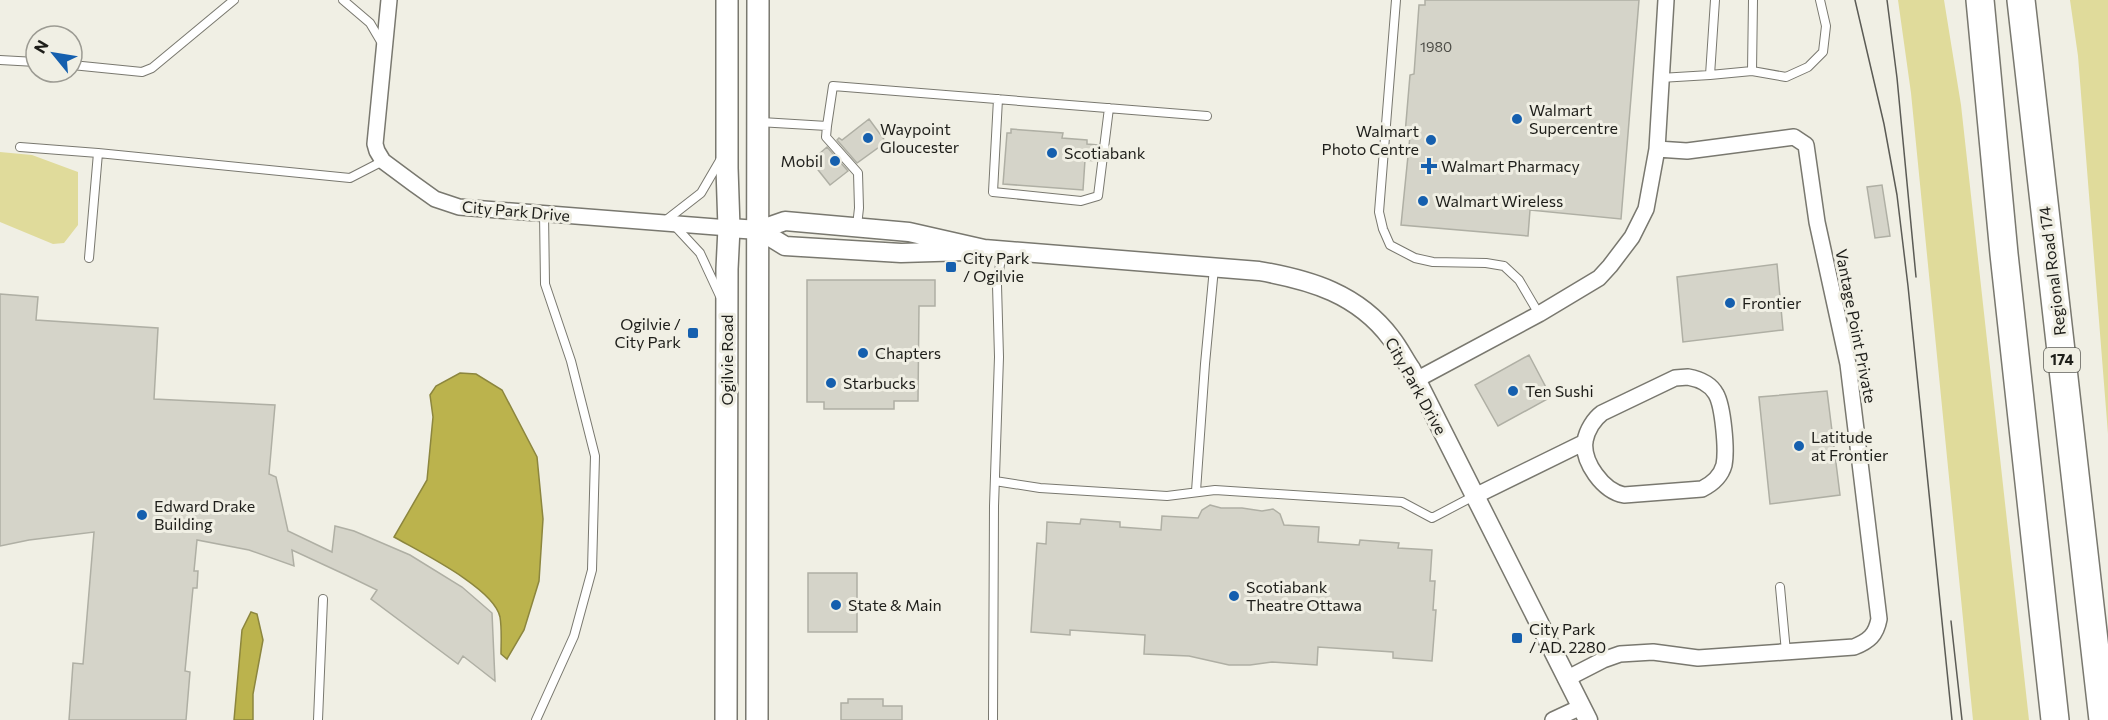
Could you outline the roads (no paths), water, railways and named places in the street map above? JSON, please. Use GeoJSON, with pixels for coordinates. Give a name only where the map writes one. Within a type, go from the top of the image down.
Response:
{"type":"FeatureCollection","features":[{"type":"Feature","properties":{"kind":"highway"},"geometry":{"type":"LineString","coordinates":[[1962,0],[2004,254]]}},
{"type":"Feature","properties":{"kind":"highway"},"geometry":{"type":"LineString","coordinates":[[1980,0],[2004,254],[2055,720]]}},
{"type":"Feature","properties":{"kind":"highway","name":"Regional Road 174"},"geometry":{"type":"LineString","coordinates":[[2021,0],[2103,720]]}},
{"type":"Feature","properties":{"kind":"main road","name":"Ogilvie Road"},"geometry":{"type":"LineString","coordinates":[[726,720],[729,228],[727,0]]}},
{"type":"Feature","properties":{"kind":"main road","name":"Ogilvie Road"},"geometry":{"type":"LineString","coordinates":[[757,720],[758,0]]}},
{"type":"Feature","properties":{"kind":"street"},"geometry":{"type":"LineString","coordinates":[[383,161],[375,144],[389,0]]}},
{"type":"Feature","properties":{"kind":"street"},"geometry":{"type":"LineString","coordinates":[[1416,380],[1539,314],[1599,278],[1622,251],[1646,209],[1657,149],[1666,0]]}},
{"type":"Feature","properties":{"kind":"street","name":"Vantage Point Private"},"geometry":{"type":"LineString","coordinates":[[1566,679],[1620,654],[1653,652],[1698,658],[1854,647],[1872,638],[1877,630],[1879,619],[1848,364],[1819,228],[1806,145],[1794,137],[1687,151],[1657,149]]}},
{"type":"Feature","properties":{"kind":"street","name":"City Park Drive"},"geometry":{"type":"LineString","coordinates":[[383,161],[435,199],[446,204],[759,230],[785,221],[909,232],[984,249],[1259,271],[1288,276],[1354,301],[1376,320],[1392,339],[1416,380],[1584,714]]}},
{"type":"Feature","properties":{"kind":"street","name":"City Park Drive"},"geometry":{"type":"LineString","coordinates":[[759,230],[785,246],[901,254],[951,253],[984,249]]}},
{"type":"Feature","properties":{"kind":"street"},"geometry":{"type":"LineString","coordinates":[[1475,496],[1587,436],[1602,413],[1675,378],[1688,377],[1705,382],[1716,393],[1721,409],[1724,465],[1719,476],[1711,485],[1702,489],[1624,495],[1606,487],[1595,474],[1587,436]]}},
{"type":"Feature","properties":{"kind":"street"},"geometry":{"type":"LineString","coordinates":[[1553,720],[1584,714]]}},
{"type":"Feature","properties":{"kind":"lane"},"geometry":{"type":"LineString","coordinates":[[84,66],[142,72],[152,68],[234,0]]}},
{"type":"Feature","properties":{"kind":"lane"},"geometry":{"type":"LineString","coordinates":[[342,0],[370,23],[385,47]]}},
{"type":"Feature","properties":{"kind":"lane"},"geometry":{"type":"LineString","coordinates":[[1396,0],[1379,212],[1390,245],[1415,258],[1433,262],[1486,263],[1504,266],[1519,280],[1539,314]]}},
{"type":"Feature","properties":{"kind":"lane"},"geometry":{"type":"LineString","coordinates":[[1710,75],[1715,0]]}},
{"type":"Feature","properties":{"kind":"lane"},"geometry":{"type":"LineString","coordinates":[[1752,70],[1753,0]]}},
{"type":"Feature","properties":{"kind":"lane"},"geometry":{"type":"LineString","coordinates":[[1660,78],[1752,70],[1786,77],[1808,67],[1823,52],[1826,26],[1820,0]]}},
{"type":"Feature","properties":{"kind":"lane"},"geometry":{"type":"LineString","coordinates":[[0,60],[24,61]]}},
{"type":"Feature","properties":{"kind":"lane"},"geometry":{"type":"LineString","coordinates":[[857,227],[858,173],[826,137],[832,86],[1207,116]]}},
{"type":"Feature","properties":{"kind":"lane"},"geometry":{"type":"LineString","coordinates":[[998,99],[993,192],[1081,201],[1098,196],[1109,108]]}},
{"type":"Feature","properties":{"kind":"lane"},"geometry":{"type":"LineString","coordinates":[[758,122],[827,126]]}},
{"type":"Feature","properties":{"kind":"lane"},"geometry":{"type":"LineString","coordinates":[[20,147],[350,178],[383,161]]}},
{"type":"Feature","properties":{"kind":"lane"},"geometry":{"type":"LineString","coordinates":[[727,148],[701,193],[668,223],[700,253],[727,312]]}},
{"type":"Feature","properties":{"kind":"lane"},"geometry":{"type":"LineString","coordinates":[[89,258],[98,153]]}},
{"type":"Feature","properties":{"kind":"lane"},"geometry":{"type":"LineString","coordinates":[[536,720],[574,636],[592,570],[596,456],[571,361],[545,284],[544,213]]}},
{"type":"Feature","properties":{"kind":"lane"},"geometry":{"type":"LineString","coordinates":[[993,720],[995,481],[999,357],[997,285],[1002,251]]}},
{"type":"Feature","properties":{"kind":"lane"},"geometry":{"type":"LineString","coordinates":[[1196,491],[1214,268]]}},
{"type":"Feature","properties":{"kind":"lane"},"geometry":{"type":"LineString","coordinates":[[995,481],[1040,488],[1167,496],[1196,491],[1240,491],[1402,502],[1432,518],[1475,496]]}},
{"type":"Feature","properties":{"kind":"lane"},"geometry":{"type":"LineString","coordinates":[[1780,586],[1786,652]]}},
{"type":"Feature","properties":{"kind":"lane"},"geometry":{"type":"LineString","coordinates":[[318,720],[323,599]]}},
{"type":"Feature","properties":{"kind":"tram line"},"geometry":{"type":"LineString","coordinates":[[1855,0],[1884,124],[1897,195],[1952,720]]}},
{"type":"Feature","properties":{"kind":"tram line"},"geometry":{"type":"LineString","coordinates":[[1887,0],[1897,78],[1916,277]]}},
{"type":"Feature","properties":{"kind":"tram line"},"geometry":{"type":"LineString","coordinates":[[1951,621],[1962,720]]}},
{"type":"Feature","properties":{"kind":"place","name":"Walmart Supercentre"},"geometry":{"type":"Point","coordinates":[1517,119]}},
{"type":"Feature","properties":{"kind":"place","name":"Waypoint Gloucester"},"geometry":{"type":"Point","coordinates":[868,138]}},
{"type":"Feature","properties":{"kind":"place","name":"Walmart Photo Centre"},"geometry":{"type":"Point","coordinates":[1431,140]}},
{"type":"Feature","properties":{"kind":"place","name":"Scotiabank"},"geometry":{"type":"Point","coordinates":[1052,153]}},
{"type":"Feature","properties":{"kind":"place","name":"Mobil"},"geometry":{"type":"Point","coordinates":[835,161]}},
{"type":"Feature","properties":{"kind":"place","name":"Walmart Pharmacy"},"geometry":{"type":"Point","coordinates":[1429,166]}},
{"type":"Feature","properties":{"kind":"place","name":"Walmart Wireless"},"geometry":{"type":"Point","coordinates":[1423,201]}},
{"type":"Feature","properties":{"kind":"place","name":"City Park / Ogilvie"},"geometry":{"type":"Point","coordinates":[951,267]}},
{"type":"Feature","properties":{"kind":"place","name":"Frontier"},"geometry":{"type":"Point","coordinates":[1730,303]}},
{"type":"Feature","properties":{"kind":"place","name":"Ogilvie / City Park"},"geometry":{"type":"Point","coordinates":[693,333]}},
{"type":"Feature","properties":{"kind":"place","name":"Chapters"},"geometry":{"type":"Point","coordinates":[863,353]}},
{"type":"Feature","properties":{"kind":"place","name":"Starbucks"},"geometry":{"type":"Point","coordinates":[831,383]}},
{"type":"Feature","properties":{"kind":"place","name":"Ten Sushi"},"geometry":{"type":"Point","coordinates":[1513,391]}},
{"type":"Feature","properties":{"kind":"place","name":"Latitude at Frontier"},"geometry":{"type":"Point","coordinates":[1799,446]}},
{"type":"Feature","properties":{"kind":"place","name":"Edward Drake Building"},"geometry":{"type":"Point","coordinates":[142,515]}},
{"type":"Feature","properties":{"kind":"place","name":"Scotiabank Theatre Ottawa"},"geometry":{"type":"Point","coordinates":[1234,596]}},
{"type":"Feature","properties":{"kind":"place","name":"State & Main"},"geometry":{"type":"Point","coordinates":[836,605]}},
{"type":"Feature","properties":{"kind":"place","name":"City Park / AD. 2280"},"geometry":{"type":"Point","coordinates":[1517,638]}}]}
